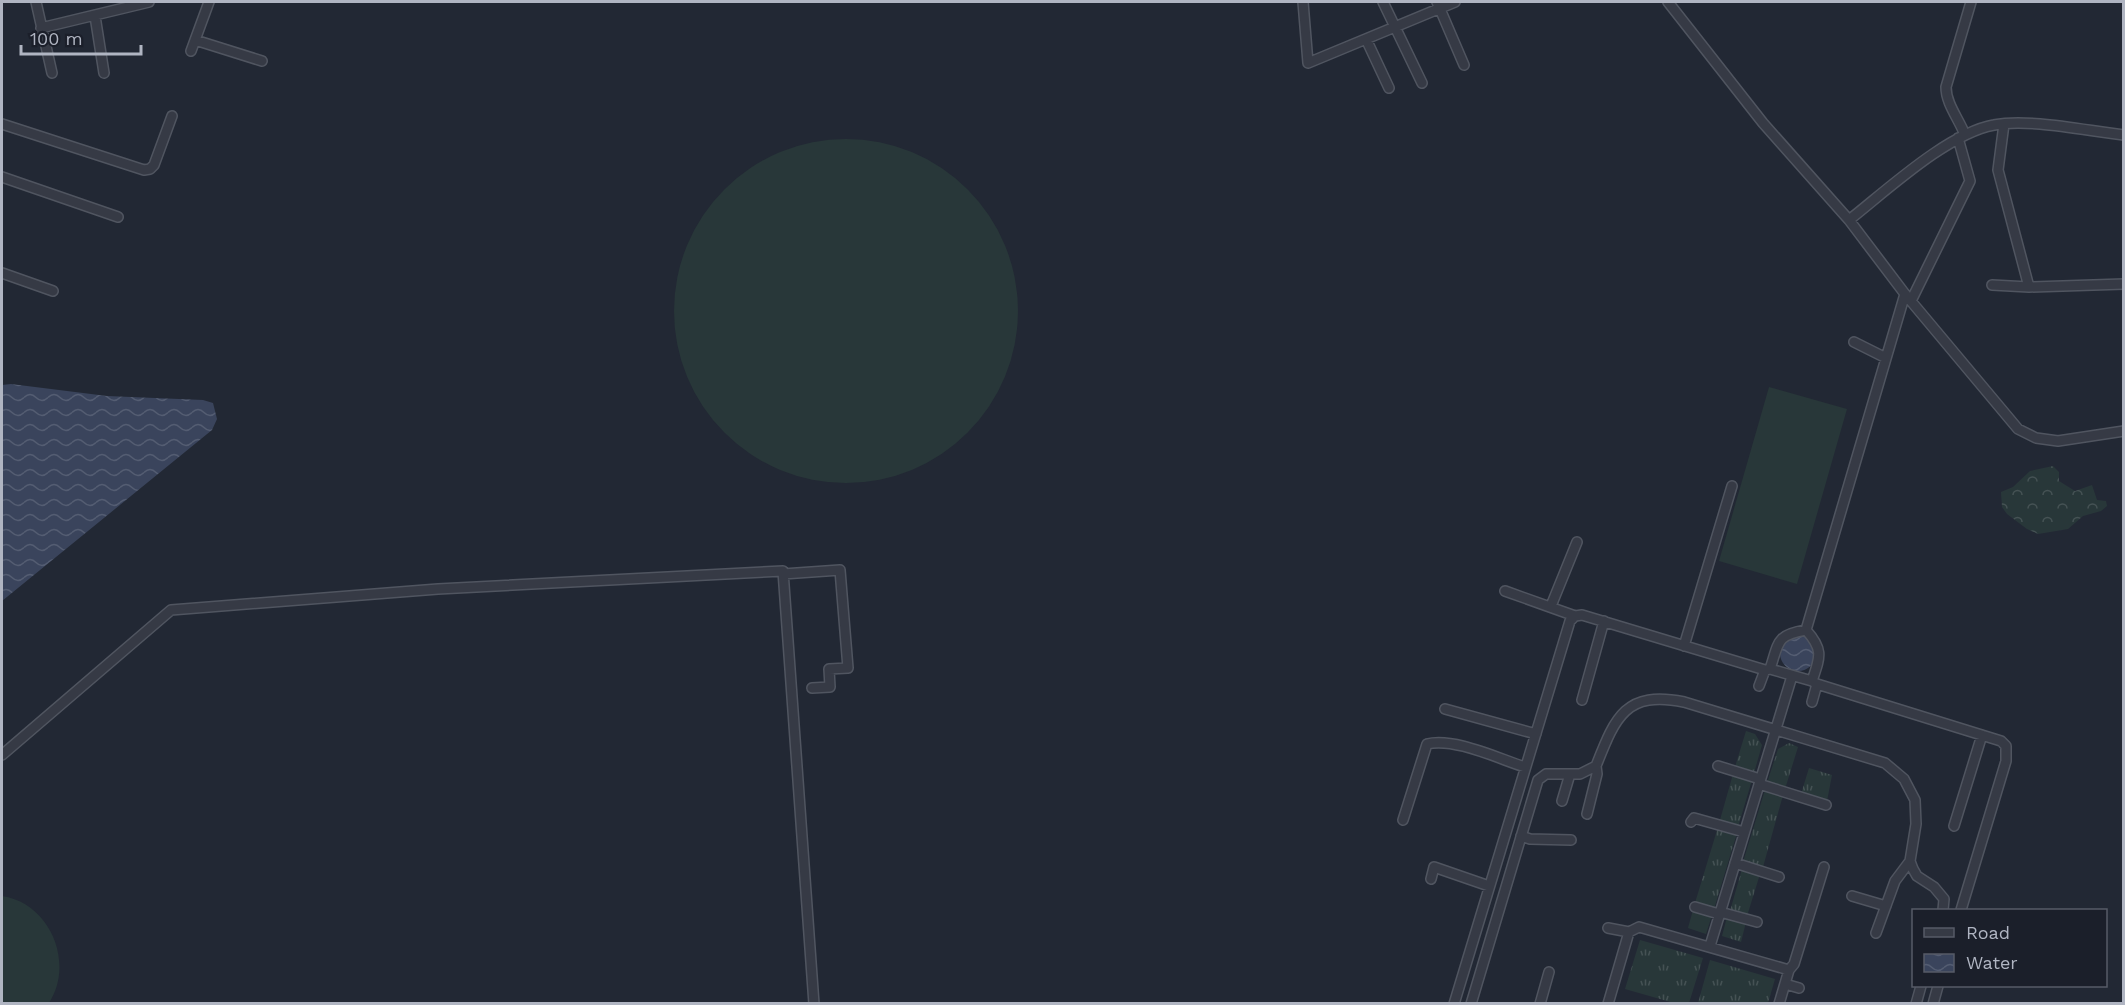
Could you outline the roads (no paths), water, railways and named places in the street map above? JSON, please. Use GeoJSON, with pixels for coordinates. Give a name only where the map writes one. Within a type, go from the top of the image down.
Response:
{"type":"FeatureCollection","features":[{"type":"Feature","properties":{"kind":"street"},"geometry":{"type":"LineString","coordinates":[[36,2],[52,73]]}},
{"type":"Feature","properties":{"kind":"street"},"geometry":{"type":"LineString","coordinates":[[41,28],[149,2]]}},
{"type":"Feature","properties":{"kind":"street"},"geometry":{"type":"LineString","coordinates":[[191,51],[209,2]]}},
{"type":"Feature","properties":{"kind":"street"},"geometry":{"type":"LineString","coordinates":[[1303,2],[1308,63],[1394,27],[1439,5],[1455,2]]}},
{"type":"Feature","properties":{"kind":"street"},"geometry":{"type":"LineString","coordinates":[[1383,2],[1422,83]]}},
{"type":"Feature","properties":{"kind":"street"},"geometry":{"type":"LineString","coordinates":[[1668,2],[1763,123],[1849,220],[1908,297],[2018,429],[2036,438],[2058,441],[2124,431]]}},
{"type":"Feature","properties":{"kind":"street"},"geometry":{"type":"LineString","coordinates":[[1806,630],[1886,358],[1908,297],[1970,181],[1958,118],[1948,101],[1946,87],[1971,2]]}},
{"type":"Feature","properties":{"kind":"street"},"geometry":{"type":"LineString","coordinates":[[1439,5],[1464,65]]}},
{"type":"Feature","properties":{"kind":"street"},"geometry":{"type":"LineString","coordinates":[[95,16],[104,73]]}},
{"type":"Feature","properties":{"kind":"street"},"geometry":{"type":"LineString","coordinates":[[1366,39],[1389,88]]}},
{"type":"Feature","properties":{"kind":"street"},"geometry":{"type":"LineString","coordinates":[[195,40],[262,61]]}},
{"type":"Feature","properties":{"kind":"street"},"geometry":{"type":"LineString","coordinates":[[2,124],[144,170],[154,165],[172,116]]}},
{"type":"Feature","properties":{"kind":"street"},"geometry":{"type":"LineString","coordinates":[[1849,220],[1942,147],[1994,124],[2027,123],[2124,135]]}},
{"type":"Feature","properties":{"kind":"street"},"geometry":{"type":"LineString","coordinates":[[2004,124],[1998,170],[2029,287]]}},
{"type":"Feature","properties":{"kind":"street"},"geometry":{"type":"LineString","coordinates":[[2,177],[118,217]]}},
{"type":"Feature","properties":{"kind":"street"},"geometry":{"type":"LineString","coordinates":[[2,273],[53,291]]}},
{"type":"Feature","properties":{"kind":"street"},"geometry":{"type":"LineString","coordinates":[[1992,285],[2029,287],[2124,284]]}},
{"type":"Feature","properties":{"kind":"street"},"geometry":{"type":"LineString","coordinates":[[1854,342],[1886,358]]}},
{"type":"Feature","properties":{"kind":"street"},"geometry":{"type":"LineString","coordinates":[[1684,646],[1731,486]]}},
{"type":"Feature","properties":{"kind":"street"},"geometry":{"type":"LineString","coordinates":[[1551,606],[1577,542]]}},
{"type":"Feature","properties":{"kind":"street"},"geometry":{"type":"LineString","coordinates":[[783,574],[840,570],[848,668],[829,669],[830,687],[812,688]]}},
{"type":"Feature","properties":{"kind":"street"},"geometry":{"type":"LineString","coordinates":[[2,754],[171,610],[438,589],[783,571],[814,1004]]}},
{"type":"Feature","properties":{"kind":"street"},"geometry":{"type":"LineString","coordinates":[[1505,591],[1575,616],[1582,615],[1604,621],[1792,676],[2001,741],[2008,753],[1961,909]]}},
{"type":"Feature","properties":{"kind":"street"},"geometry":{"type":"LineString","coordinates":[[1454,1004],[1570,621],[1575,616]]}},
{"type":"Feature","properties":{"kind":"street"},"geometry":{"type":"LineString","coordinates":[[1582,700],[1604,621]]}},
{"type":"Feature","properties":{"kind":"street"},"geometry":{"type":"LineString","coordinates":[[1760,686],[1778,643],[1787,633],[1806,630]]}},
{"type":"Feature","properties":{"kind":"street"},"geometry":{"type":"LineString","coordinates":[[1806,630],[1818,644],[1820,657],[1812,702]]}},
{"type":"Feature","properties":{"kind":"street"},"geometry":{"type":"LineString","coordinates":[[1710,946],[1792,676]]}},
{"type":"Feature","properties":{"kind":"street"},"geometry":{"type":"LineString","coordinates":[[1587,814],[1597,774],[1596,766],[1613,723],[1627,709],[1644,700],[1662,698],[1684,702],[1885,763],[1904,779],[1915,800],[1916,824],[1910,861],[1897,877],[1876,933]]}},
{"type":"Feature","properties":{"kind":"street"},"geometry":{"type":"LineString","coordinates":[[1445,709],[1536,734]]}},
{"type":"Feature","properties":{"kind":"street"},"geometry":{"type":"LineString","coordinates":[[1798,737],[1801,725]]}},
{"type":"Feature","properties":{"kind":"street"},"geometry":{"type":"LineString","coordinates":[[1954,826],[1982,735]]}},
{"type":"Feature","properties":{"kind":"street"},"geometry":{"type":"LineString","coordinates":[[1403,820],[1427,744],[1436,742],[1454,744],[1525,767]]}},
{"type":"Feature","properties":{"kind":"street"},"geometry":{"type":"LineString","coordinates":[[1471,1004],[1512,883],[1521,836],[1538,780],[1546,774],[1558,772],[1580,774],[1596,766]]}},
{"type":"Feature","properties":{"kind":"street"},"geometry":{"type":"LineString","coordinates":[[1718,766],[1826,805]]}},
{"type":"Feature","properties":{"kind":"street"},"geometry":{"type":"LineString","coordinates":[[1562,801],[1570,774]]}},
{"type":"Feature","properties":{"kind":"street"},"geometry":{"type":"LineString","coordinates":[[1691,822],[1694,818],[1744,832]]}},
{"type":"Feature","properties":{"kind":"street"},"geometry":{"type":"LineString","coordinates":[[1521,836],[1530,839],[1570,840]]}},
{"type":"Feature","properties":{"kind":"street"},"geometry":{"type":"LineString","coordinates":[[1910,861],[1917,876],[1934,887],[1944,899],[1943,909]]}},
{"type":"Feature","properties":{"kind":"street"},"geometry":{"type":"LineString","coordinates":[[1735,863],[1779,877]]}},
{"type":"Feature","properties":{"kind":"street"},"geometry":{"type":"LineString","coordinates":[[1431,879],[1434,867],[1465,883],[1490,886]]}},
{"type":"Feature","properties":{"kind":"street"},"geometry":{"type":"LineString","coordinates":[[1779,1004],[1824,867]]}},
{"type":"Feature","properties":{"kind":"street"},"geometry":{"type":"LineString","coordinates":[[1852,896],[1886,906]]}},
{"type":"Feature","properties":{"kind":"street"},"geometry":{"type":"LineString","coordinates":[[1695,907],[1757,922]]}},
{"type":"Feature","properties":{"kind":"street"},"geometry":{"type":"LineString","coordinates":[[1608,928],[1629,932],[1639,927],[1789,970]]}},
{"type":"Feature","properties":{"kind":"street"},"geometry":{"type":"LineString","coordinates":[[1608,1004],[1629,932]]}},
{"type":"Feature","properties":{"kind":"street"},"geometry":{"type":"LineString","coordinates":[[1461,944],[1471,946]]}},
{"type":"Feature","properties":{"kind":"street"},"geometry":{"type":"LineString","coordinates":[[1540,1004],[1549,972]]}},
{"type":"Feature","properties":{"kind":"street"},"geometry":{"type":"LineString","coordinates":[[1785,984],[1798,988]]}},
{"type":"Feature","properties":{"kind":"street"},"geometry":{"type":"LineString","coordinates":[[1916,1004],[1921,987]]}},
{"type":"Feature","properties":{"kind":"street"},"geometry":{"type":"LineString","coordinates":[[1933,1004],[1938,987]]}},
{"type":"Feature","properties":{"kind":"street"},"geometry":{"type":"LineString","coordinates":[[1446,990],[1457,993]]}},
{"type":"Feature","properties":{"kind":"water"},"geometry":{"type":"Polygon","coordinates":[[[11,384],[107,396],[203,400],[213,403],[217,419],[212,430],[2,601],[2,385],[11,384]]]}},
{"type":"Feature","properties":{"kind":"water"},"geometry":{"type":"Polygon","coordinates":[[[1798,635],[1811,640],[1816,653],[1811,666],[1798,671],[1785,666],[1780,653],[1785,640],[1798,635]]]}}]}
